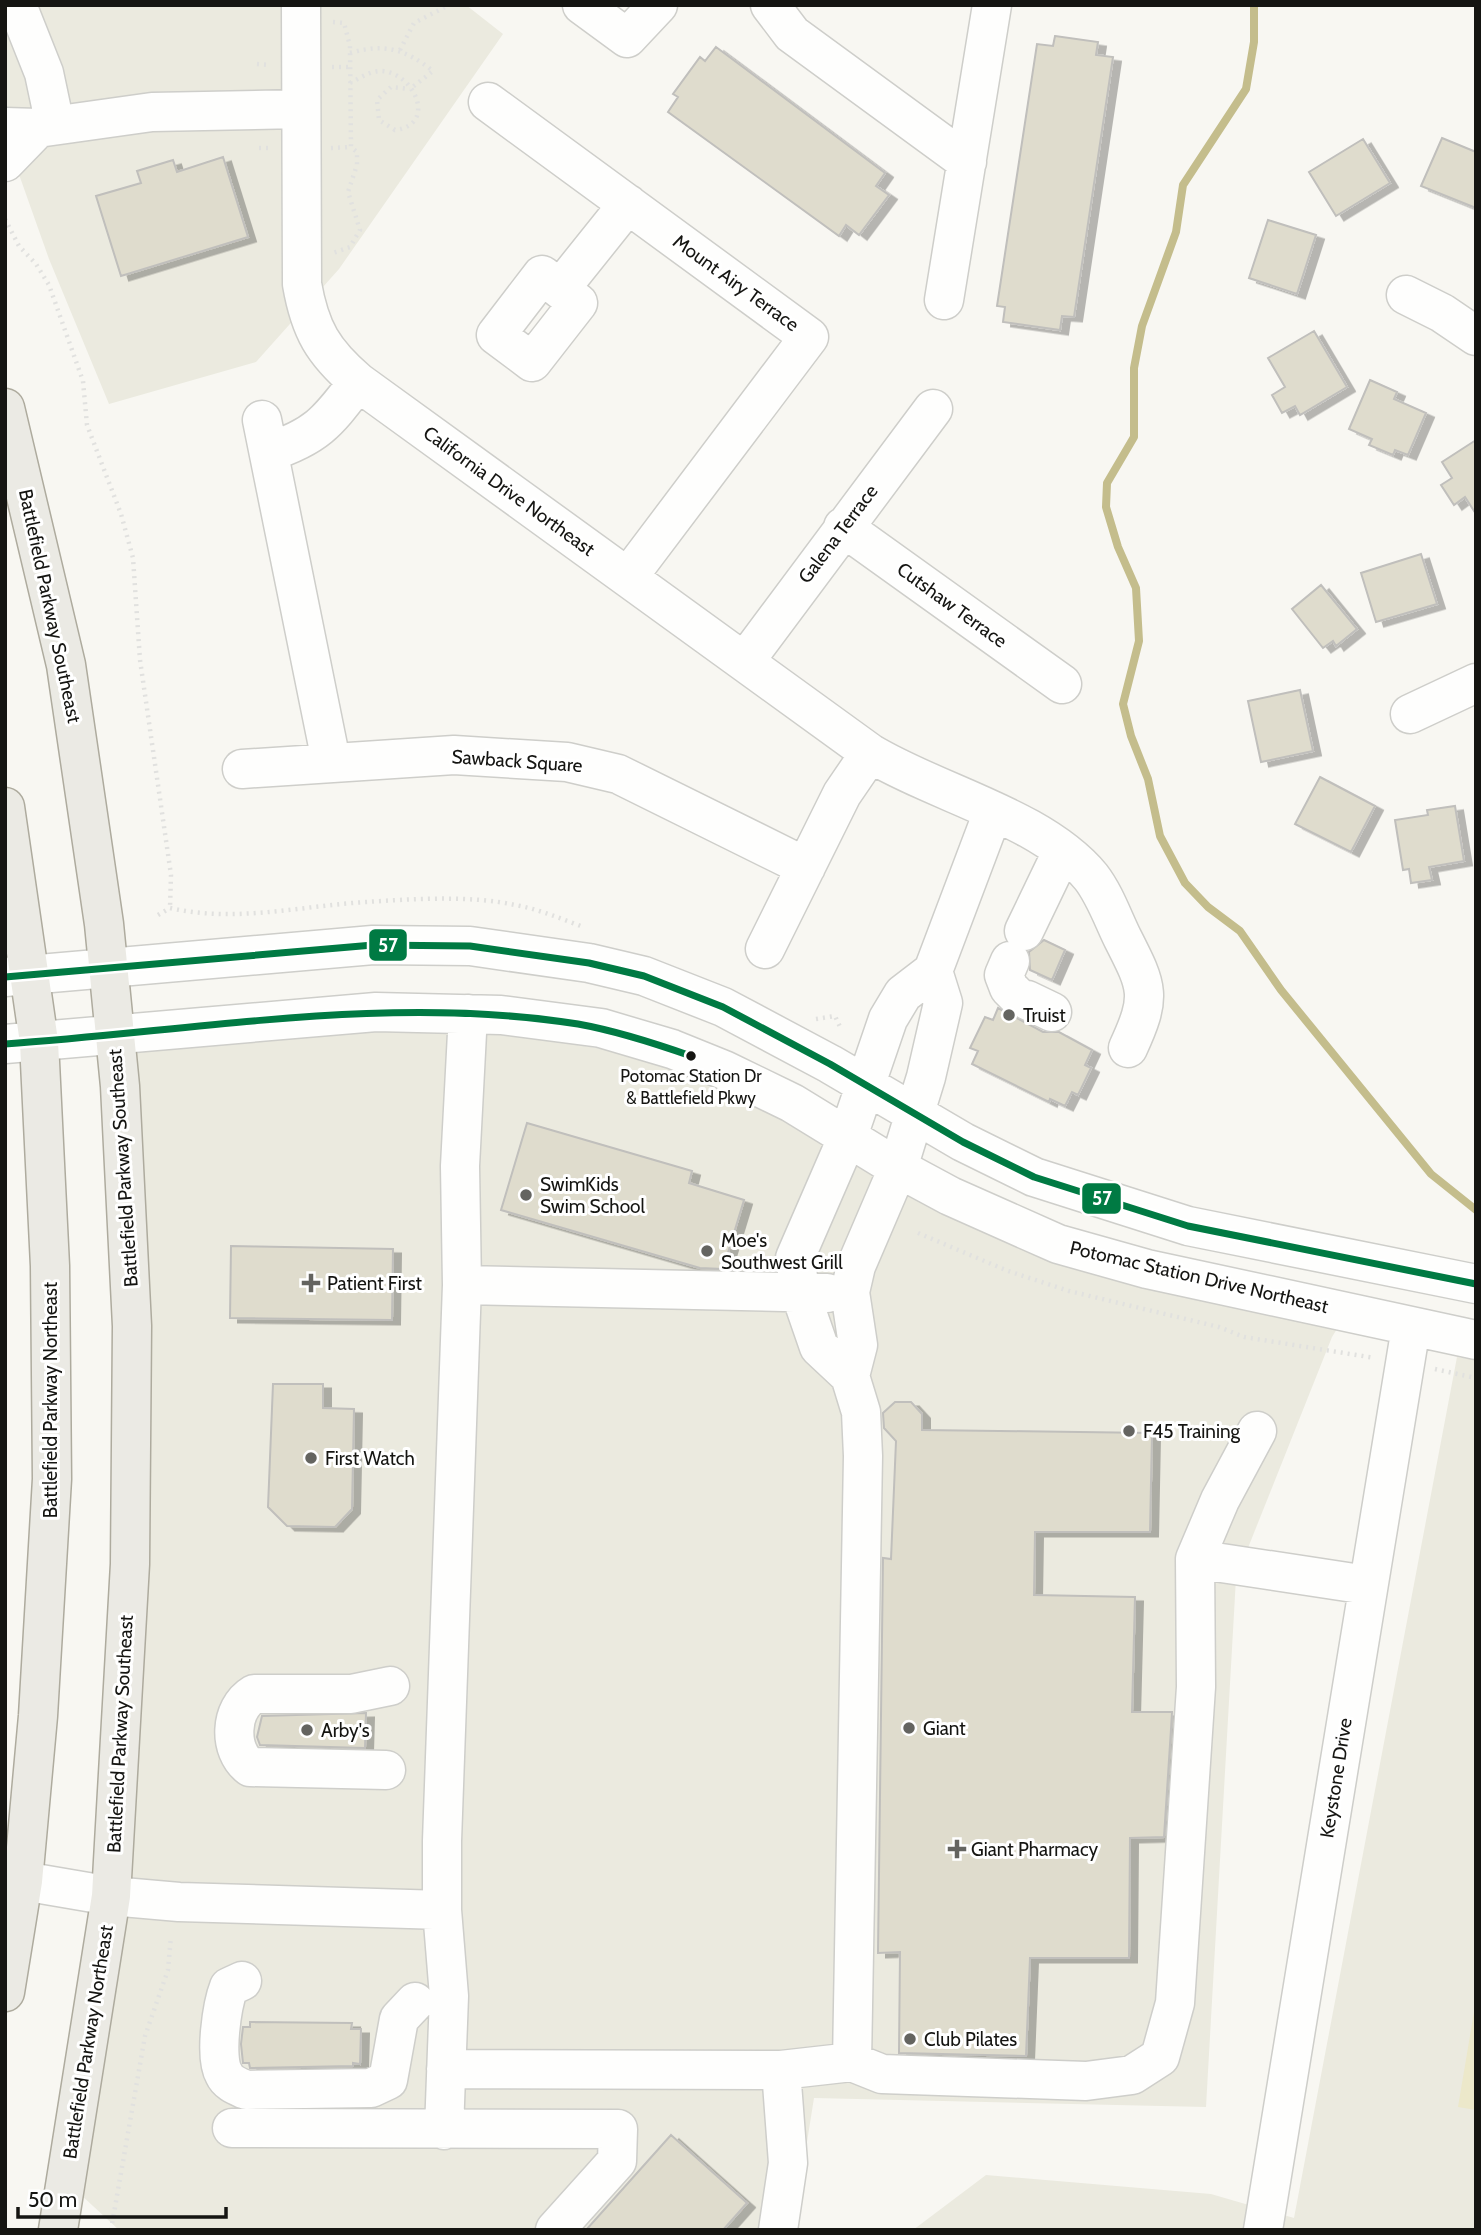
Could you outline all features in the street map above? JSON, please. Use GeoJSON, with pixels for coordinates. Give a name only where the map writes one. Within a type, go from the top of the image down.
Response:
{"type":"FeatureCollection","features":[{"type":"Feature","properties":{"kind":"main road","name":"Battlefield Parkway Southeast"},"geometry":{"type":"LineString","coordinates":[[5,408],[66,665],[108,969],[120,1086],[132,1326],[130,1564],[111,1896]]}},
{"type":"Feature","properties":{"kind":"main road","name":"Battlefield Parkway Northeast"},"geometry":{"type":"LineString","coordinates":[[5,807],[22,1043],[50,1266],[52,1479],[39,1703],[23,1881],[5,1992]]}},
{"type":"Feature","properties":{"kind":"main road","name":"Battlefield Parkway Northeast"},"geometry":{"type":"LineString","coordinates":[[58,2230],[111,1896]]}},
{"type":"Feature","properties":{"kind":"street"},"geometry":{"type":"LineString","coordinates":[[5,162],[33,127],[44,73],[17,5]]}},
{"type":"Feature","properties":{"kind":"street"},"geometry":{"type":"LineString","coordinates":[[582,5],[627,38],[658,5]]}},
{"type":"Feature","properties":{"kind":"street"},"geometry":{"type":"LineString","coordinates":[[770,5],[792,34],[967,162]]}},
{"type":"Feature","properties":{"kind":"street"},"geometry":{"type":"LineString","coordinates":[[944,300],[992,5]]}},
{"type":"Feature","properties":{"kind":"street","name":"California Drive Northeast"},"geometry":{"type":"LineString","coordinates":[[312,14],[301,109],[302,284],[307,315],[320,343],[358,382],[870,753],[903,773],[1034,829],[1091,877],[1137,967],[1146,995],[1143,1015],[1128,1048]]}},
{"type":"Feature","properties":{"kind":"street","name":"Mount Airy Terrace"},"geometry":{"type":"LineString","coordinates":[[488,102],[809,337],[628,577]]}},
{"type":"Feature","properties":{"kind":"street"},"geometry":{"type":"LineString","coordinates":[[33,127],[152,112],[301,109]]}},
{"type":"Feature","properties":{"kind":"street"},"geometry":{"type":"LineString","coordinates":[[560,289],[628,204]]}},
{"type":"Feature","properties":{"kind":"street"},"geometry":{"type":"LineString","coordinates":[[1406,295],[1442,313],[1476,336]]}},
{"type":"Feature","properties":{"kind":"street"},"geometry":{"type":"LineString","coordinates":[[331,761],[265,436],[305,439],[326,423],[358,382]]}},
{"type":"Feature","properties":{"kind":"street","name":"Galena Terrace"},"geometry":{"type":"LineString","coordinates":[[745,661],[933,409]]}},
{"type":"Feature","properties":{"kind":"street","name":"Cutshaw Terrace"},"geometry":{"type":"LineString","coordinates":[[843,527],[1062,684]]}},
{"type":"Feature","properties":{"kind":"street"},"geometry":{"type":"LineString","coordinates":[[1410,713],[1476,683]]}},
{"type":"Feature","properties":{"kind":"street"},"geometry":{"type":"LineString","coordinates":[[765,949],[842,794],[870,753]]}},
{"type":"Feature","properties":{"kind":"street","name":"Sawback Square"},"geometry":{"type":"LineString","coordinates":[[242,769],[331,761],[454,755],[592,766],[618,774],[806,867]]}},
{"type":"Feature","properties":{"kind":"street"},"geometry":{"type":"LineString","coordinates":[[852,2062],[863,1456],[861,1412],[850,1376],[819,1347],[801,1295],[795,1258],[848,1136],[875,1048],[903,994],[933,971],[993,812]]}},
{"type":"Feature","properties":{"kind":"street"},"geometry":{"type":"LineString","coordinates":[[1026,980],[1062,852]]}},
{"type":"Feature","properties":{"kind":"street"},"geometry":{"type":"LineString","coordinates":[[17,975],[373,945],[470,946],[532,952],[644,976],[723,1007],[1034,1177],[1188,1226],[1476,1284]]}},
{"type":"Feature","properties":{"kind":"street"},"geometry":{"type":"LineString","coordinates":[[850,1376],[858,1345],[850,1292],[856,1266],[898,1168],[915,1113],[943,1003],[933,971]]}},
{"type":"Feature","properties":{"kind":"street","name":"Potomac Station Drive Northeast"},"geometry":{"type":"LineString","coordinates":[[22,1043],[376,1012],[468,1014],[601,1028],[672,1049],[792,1102],[898,1168],[950,1196],[1058,1244],[1407,1345],[1476,1340]]}},
{"type":"Feature","properties":{"kind":"street"},"geometry":{"type":"LineString","coordinates":[[444,2130],[449,1996],[442,1910],[462,1285],[460,1166],[468,1014]]}},
{"type":"Feature","properties":{"kind":"street"},"geometry":{"type":"LineString","coordinates":[[462,1285],[801,1295],[850,1292]]}},
{"type":"Feature","properties":{"kind":"street","name":"Keystone Drive"},"geometry":{"type":"LineString","coordinates":[[1264,2230],[1407,1345]]}},
{"type":"Feature","properties":{"kind":"street"},"geometry":{"type":"LineString","coordinates":[[446,2069],[781,2070],[852,2062],[882,2074],[1086,2081],[1132,2075],[1160,2057],[1175,2003],[1177,1975],[1196,1687],[1195,1559],[1220,1500],[1258,1431]]}},
{"type":"Feature","properties":{"kind":"street"},"geometry":{"type":"LineString","coordinates":[[1195,1559],[1367,1586]]}},
{"type":"Feature","properties":{"kind":"street"},"geometry":{"type":"LineString","coordinates":[[386,1770],[250,1767],[240,1759],[235,1747],[237,1711],[243,1700],[254,1694],[351,1694],[390,1686]]}},
{"type":"Feature","properties":{"kind":"street"},"geometry":{"type":"LineString","coordinates":[[23,1881],[111,1896],[179,1902],[442,1910]]}},
{"type":"Feature","properties":{"kind":"street"},"geometry":{"type":"LineString","coordinates":[[242,1981],[229,1987],[222,2006],[221,2062],[223,2073],[231,2084],[246,2090],[371,2088],[388,2080],[399,2019],[415,2002]]}},
{"type":"Feature","properties":{"kind":"street"},"geometry":{"type":"LineString","coordinates":[[778,2230],[788,2163],[781,2070]]}},
{"type":"Feature","properties":{"kind":"street"},"geometry":{"type":"LineString","coordinates":[[232,2128],[618,2129],[617,2161],[555,2230]]}},
{"type":"Feature","properties":{"kind":"path"},"geometry":{"type":"LineString","coordinates":[[400,50],[414,23],[450,5]]}},
{"type":"Feature","properties":{"kind":"path"},"geometry":{"type":"LineString","coordinates":[[312,14],[344,23],[350,53],[352,147],[357,152],[357,165],[348,192],[360,230],[350,247],[339,252],[325,253]]}},
{"type":"Feature","properties":{"kind":"path"},"geometry":{"type":"LineString","coordinates":[[350,53],[379,47],[400,50],[433,71],[410,89],[391,87],[383,92],[376,110],[386,127],[405,129],[419,115],[417,96],[410,89],[400,76],[378,71],[350,83]]}},
{"type":"Feature","properties":{"kind":"path"},"geometry":{"type":"LineString","coordinates":[[5,219],[19,246],[36,264],[49,285],[83,381],[87,425],[121,514],[133,558],[141,660],[171,875],[170,908]]}},
{"type":"Feature","properties":{"kind":"path"},"geometry":{"type":"LineString","coordinates":[[918,1233],[1009,1271],[1069,1291],[1219,1327],[1244,1337],[1407,1345],[1476,1378]]}},
{"type":"Feature","properties":{"kind":"path"},"geometry":{"type":"LineString","coordinates":[[111,2230],[145,2036],[168,1970],[171,1936]]}},
{"type":"Feature","properties":{"kind":"shaded area"},"geometry":{"type":"Polygon","coordinates":[[[5,5],[466,5],[503,34],[339,269],[256,362],[109,404],[49,259],[5,135],[5,5]]]}},
{"type":"Feature","properties":{"kind":"shaded area"},"geometry":{"type":"Polygon","coordinates":[[[376,1012],[651,1057],[950,1196],[1348,1311],[1332,1337],[1236,1578],[1206,2107],[814,2098],[793,2230],[119,2230],[67,2182],[111,1896],[114,1035],[376,1012]]]}},
{"type":"Feature","properties":{"kind":"shaded area"},"geometry":{"type":"Polygon","coordinates":[[[1457,1357],[1476,1360],[1476,2230],[913,2230],[986,2175],[1211,2194],[1294,2218],[1457,1357]]]}},
{"type":"Feature","properties":{"kind":"shaded area"},"geometry":{"type":"Polygon","coordinates":[[[1476,2000],[1476,2110],[1458,2107],[1476,2000]]]}},
{"type":"Feature","properties":{"kind":"building"},"geometry":{"type":"Polygon","coordinates":[[[1055,36],[1098,42],[1096,55],[1113,57],[1074,317],[1062,316],[1060,330],[1003,322],[1005,307],[997,306],[1037,44],[1053,46],[1055,36]]]}},
{"type":"Feature","properties":{"kind":"building"},"geometry":{"type":"Polygon","coordinates":[[[716,47],[885,173],[876,186],[889,195],[859,235],[846,225],[839,236],[668,112],[678,97],[673,94],[700,57],[705,61],[716,47]]]}},
{"type":"Feature","properties":{"kind":"building"},"geometry":{"type":"Polygon","coordinates":[[[1442,138],[1476,152],[1476,208],[1421,186],[1442,138]]]}},
{"type":"Feature","properties":{"kind":"building"},"geometry":{"type":"Polygon","coordinates":[[[1363,139],[1390,183],[1336,216],[1309,172],[1363,139]]]}},
{"type":"Feature","properties":{"kind":"building"},"geometry":{"type":"Polygon","coordinates":[[[223,157],[248,237],[121,276],[96,196],[141,183],[137,171],[173,160],[177,172],[223,157]]]}},
{"type":"Feature","properties":{"kind":"building"},"geometry":{"type":"Polygon","coordinates":[[[1268,220],[1316,235],[1297,294],[1249,278],[1268,220]]]}},
{"type":"Feature","properties":{"kind":"building"},"geometry":{"type":"Polygon","coordinates":[[[1314,331],[1347,387],[1300,415],[1295,406],[1282,413],[1272,395],[1285,387],[1268,358],[1314,331]]]}},
{"type":"Feature","properties":{"kind":"building"},"geometry":{"type":"Polygon","coordinates":[[[1370,380],[1397,392],[1394,399],[1426,413],[1408,455],[1395,450],[1393,455],[1369,445],[1372,439],[1349,429],[1370,380]]]}},
{"type":"Feature","properties":{"kind":"building"},"geometry":{"type":"Polygon","coordinates":[[[1476,440],[1476,514],[1465,497],[1454,505],[1441,485],[1452,478],[1442,462],[1476,440]]]}},
{"type":"Feature","properties":{"kind":"building"},"geometry":{"type":"Polygon","coordinates":[[[1421,554],[1437,604],[1376,622],[1361,573],[1421,554]]]}},
{"type":"Feature","properties":{"kind":"building"},"geometry":{"type":"Polygon","coordinates":[[[1321,585],[1357,629],[1336,646],[1333,641],[1323,648],[1292,609],[1321,585]]]}},
{"type":"Feature","properties":{"kind":"building"},"geometry":{"type":"Polygon","coordinates":[[[1300,690],[1313,751],[1261,762],[1248,701],[1300,690]]]}},
{"type":"Feature","properties":{"kind":"building"},"geometry":{"type":"Polygon","coordinates":[[[1320,777],[1375,806],[1351,852],[1295,824],[1320,777]]]}},
{"type":"Feature","properties":{"kind":"building"},"geometry":{"type":"Polygon","coordinates":[[[1455,806],[1464,861],[1429,867],[1432,880],[1411,883],[1409,869],[1403,870],[1395,820],[1428,815],[1427,810],[1455,806]]]}},
{"type":"Feature","properties":{"kind":"building"},"geometry":{"type":"Polygon","coordinates":[[[1044,940],[1065,950],[1052,980],[1030,970],[1029,952],[1044,940]]]}},
{"type":"Feature","properties":{"kind":"building","name":"Truist"},"geometry":{"type":"Polygon","coordinates":[[[998,1008],[1043,1032],[1059,1032],[1092,1050],[1085,1065],[1091,1068],[1078,1095],[1072,1092],[1065,1106],[1050,1099],[1049,1102],[972,1064],[978,1051],[970,1048],[985,1017],[993,1020],[998,1008]]]}},
{"type":"Feature","properties":{"kind":"building"},"geometry":{"type":"Polygon","coordinates":[[[527,1123],[692,1171],[689,1183],[744,1200],[723,1269],[700,1268],[501,1210],[527,1123]]]}},
{"type":"Feature","properties":{"kind":"building","name":"Patient First"},"geometry":{"type":"Polygon","coordinates":[[[231,1246],[393,1249],[392,1320],[230,1318],[231,1246]]]}},
{"type":"Feature","properties":{"kind":"building","name":"First Watch"},"geometry":{"type":"Polygon","coordinates":[[[273,1384],[323,1384],[323,1408],[354,1409],[352,1509],[335,1527],[287,1526],[268,1507],[273,1384]]]}},
{"type":"Feature","properties":{"kind":"building"},"geometry":{"type":"Polygon","coordinates":[[[895,1402],[911,1402],[922,1414],[922,1430],[1152,1433],[1150,1532],[1035,1532],[1034,1595],[1135,1597],[1132,1712],[1172,1712],[1164,1837],[1130,1838],[1129,1958],[1030,1958],[1026,2056],[899,2053],[900,1952],[878,1953],[883,1558],[891,1559],[896,1441],[884,1428],[883,1413],[895,1402]]]}},
{"type":"Feature","properties":{"kind":"building"},"geometry":{"type":"Polygon","coordinates":[[[366,1713],[365,1748],[260,1745],[257,1737],[262,1716],[366,1713]]]}},
{"type":"Feature","properties":{"kind":"building"},"geometry":{"type":"Polygon","coordinates":[[[250,2022],[352,2023],[351,2029],[361,2029],[360,2064],[250,2068],[249,2063],[243,2063],[241,2044],[243,2027],[250,2027],[250,2022]]]}},
{"type":"Feature","properties":{"kind":"building"},"geometry":{"type":"Polygon","coordinates":[[[671,2135],[747,2203],[723,2230],[586,2230],[671,2135]]]}},
{"type":"Feature","properties":{"kind":"waterway"},"geometry":{"type":"LineString","coordinates":[[1254,5],[1254,42],[1246,89],[1183,185],[1176,232],[1142,326],[1134,368],[1134,437],[1107,483],[1106,507],[1118,547],[1136,588],[1139,641],[1123,704],[1131,736],[1148,779],[1160,836],[1185,883],[1208,907],[1240,931],[1281,990],[1431,1174],[1476,1210]]}},
{"type":"Feature","properties":{"kind":"transit line","name":"57"},"geometry":{"type":"LineString","coordinates":[[5,977],[373,945],[470,946],[589,963],[644,976],[723,1007],[830,1064],[963,1142],[1034,1177],[1188,1226],[1476,1284]]}},
{"type":"Feature","properties":{"kind":"transit line","name":"57"},"geometry":{"type":"LineString","coordinates":[[5,1044],[292,1018],[435,1013],[507,1016],[578,1024],[607,1030],[691,1056]]}},
{"type":"Feature","properties":{"kind":"place","name":"Truist"},"geometry":{"type":"Point","coordinates":[1009,1015]}},
{"type":"Feature","properties":{"kind":"place","name":"Potomac Station Dr & Battlefield Pkwy"},"geometry":{"type":"Point","coordinates":[691,1056]}},
{"type":"Feature","properties":{"kind":"place","name":"SwimKids Swim School"},"geometry":{"type":"Point","coordinates":[526,1195]}},
{"type":"Feature","properties":{"kind":"place","name":"Moe's Southwest Grill"},"geometry":{"type":"Point","coordinates":[707,1251]}},
{"type":"Feature","properties":{"kind":"place","name":"Patient First"},"geometry":{"type":"Point","coordinates":[311,1283]}},
{"type":"Feature","properties":{"kind":"place","name":"F45 Training"},"geometry":{"type":"Point","coordinates":[1129,1431]}},
{"type":"Feature","properties":{"kind":"place","name":"First Watch"},"geometry":{"type":"Point","coordinates":[311,1458]}},
{"type":"Feature","properties":{"kind":"place","name":"Giant"},"geometry":{"type":"Point","coordinates":[909,1728]}},
{"type":"Feature","properties":{"kind":"place","name":"Arby's"},"geometry":{"type":"Point","coordinates":[307,1730]}},
{"type":"Feature","properties":{"kind":"place","name":"Giant Pharmacy"},"geometry":{"type":"Point","coordinates":[957,1849]}},
{"type":"Feature","properties":{"kind":"place","name":"Club Pilates"},"geometry":{"type":"Point","coordinates":[910,2039]}}]}
